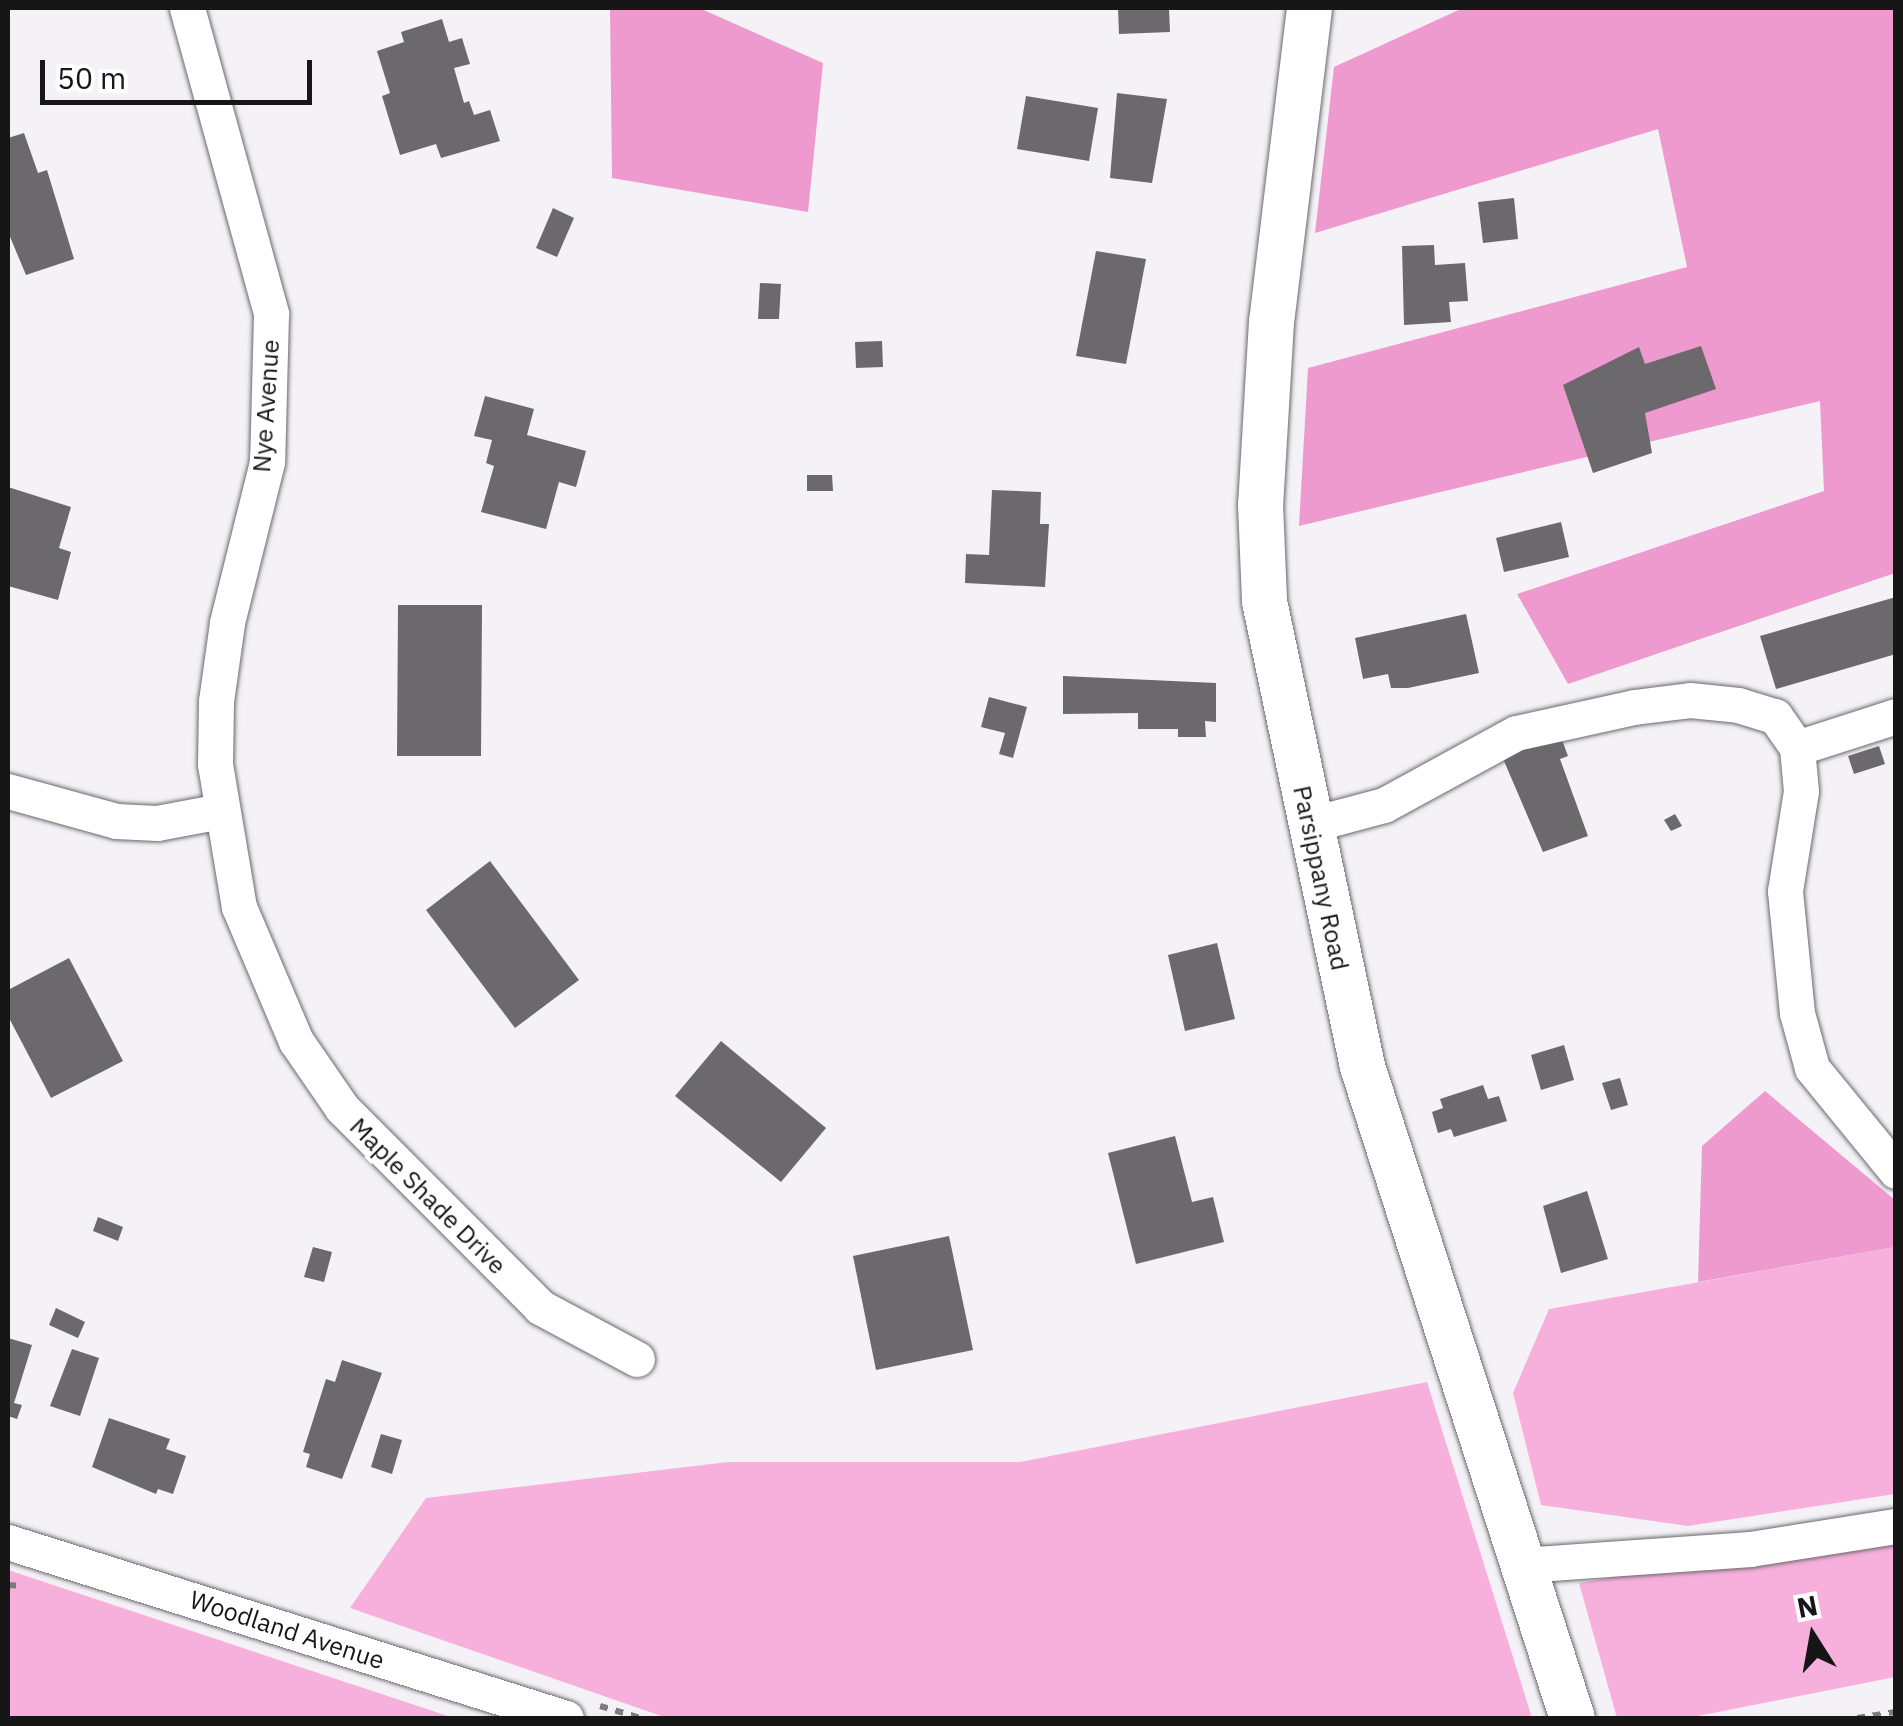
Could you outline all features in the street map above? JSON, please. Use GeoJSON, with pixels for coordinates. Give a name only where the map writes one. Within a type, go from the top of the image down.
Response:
{"type":"FeatureCollection","features":[{"type":"Feature","properties":{"kind":"main road","name":"Parsippany Road"},"geometry":{"type":"LineString","coordinates":[[1308,8],[1271,321],[1260,504],[1264,601],[1362,1066],[1572,1718]]}},
{"type":"Feature","properties":{"kind":"street","name":"Nye Avenue"},"geometry":{"type":"LineString","coordinates":[[187,8],[271,314],[267,462],[226,623],[216,701],[221,811]]}},
{"type":"Feature","properties":{"kind":"street"},"geometry":{"type":"LineString","coordinates":[[1309,825],[1384,805],[1516,734],[1634,707],[1690,700],[1738,705],[1775,716],[1797,748],[1800,791],[1785,892],[1797,1014],[1812,1068],[1896,1171]]}},
{"type":"Feature","properties":{"kind":"street"},"geometry":{"type":"LineString","coordinates":[[1797,748],[1896,716]]}},
{"type":"Feature","properties":{"kind":"street"},"geometry":{"type":"LineString","coordinates":[[8,790],[116,821],[157,822],[221,811]]}},
{"type":"Feature","properties":{"kind":"street","name":"Maple Shade Drive"},"geometry":{"type":"LineString","coordinates":[[221,811],[239,907],[260,968],[296,1041],[342,1108],[540,1306],[637,1359]]}},
{"type":"Feature","properties":{"kind":"street"},"geometry":{"type":"LineString","coordinates":[[1522,1565],[1750,1550],[1896,1526]]}},
{"type":"Feature","properties":{"kind":"street","name":"Woodland Avenue"},"geometry":{"type":"LineString","coordinates":[[8,1542],[566,1718]]}},
{"type":"Feature","properties":{"kind":"path"},"geometry":{"type":"LineString","coordinates":[[1857,1718],[1896,1712]]}},
{"type":"Feature","properties":{"kind":"shaded area"},"geometry":{"type":"Polygon","coordinates":[[[610,8],[699,8],[823,63],[808,212],[612,178],[610,8]]]}},
{"type":"Feature","properties":{"kind":"shaded area"},"geometry":{"type":"Polygon","coordinates":[[[1463,8],[1895,8],[1895,573],[1568,684],[1517,594],[1824,491],[1820,401],[1299,526],[1308,368],[1687,267],[1658,129],[1315,233],[1334,67],[1463,8]]]}},
{"type":"Feature","properties":{"kind":"shaded area"},"geometry":{"type":"Polygon","coordinates":[[[1765,1091],[1895,1200],[1895,1247],[1698,1282],[1702,1146],[1765,1091]]]}},
{"type":"Feature","properties":{"kind":"shaded area"},"geometry":{"type":"Polygon","coordinates":[[[1895,1247],[1895,1494],[1688,1526],[1541,1505],[1513,1393],[1549,1309],[1895,1247]]]}},
{"type":"Feature","properties":{"kind":"shaded area"},"geometry":{"type":"Polygon","coordinates":[[[1427,1382],[1532,1718],[667,1718],[350,1608],[426,1498],[728,1462],[1020,1462],[1427,1382]]]}},
{"type":"Feature","properties":{"kind":"shaded area"},"geometry":{"type":"Polygon","coordinates":[[[1895,1529],[1895,1677],[1688,1718],[1617,1718],[1579,1583],[1895,1529]]]}},
{"type":"Feature","properties":{"kind":"shaded area"},"geometry":{"type":"Polygon","coordinates":[[[8,1570],[454,1718],[8,1718],[8,1570]]]}},
{"type":"Feature","properties":{"kind":"building"},"geometry":{"type":"Polygon","coordinates":[[[1118,8],[1169,8],[1170,32],[1119,34],[1118,8]]]}},
{"type":"Feature","properties":{"kind":"building"},"geometry":{"type":"Polygon","coordinates":[[[442,19],[449,42],[462,38],[470,64],[454,68],[464,103],[469,101],[474,115],[490,110],[500,141],[441,158],[436,144],[400,155],[382,96],[390,93],[377,51],[404,42],[401,32],[442,19]]]}},
{"type":"Feature","properties":{"kind":"building"},"geometry":{"type":"Polygon","coordinates":[[[1117,93],[1167,99],[1152,183],[1110,178],[1117,93]]]}},
{"type":"Feature","properties":{"kind":"building"},"geometry":{"type":"Polygon","coordinates":[[[1026,96],[1098,108],[1089,161],[1017,149],[1026,96]]]}},
{"type":"Feature","properties":{"kind":"building"},"geometry":{"type":"Polygon","coordinates":[[[24,133],[38,173],[47,170],[74,259],[26,275],[8,232],[8,138],[24,133]]]}},
{"type":"Feature","properties":{"kind":"building"},"geometry":{"type":"Polygon","coordinates":[[[1514,198],[1518,239],[1483,243],[1478,202],[1514,198]]]}},
{"type":"Feature","properties":{"kind":"building"},"geometry":{"type":"Polygon","coordinates":[[[553,208],[574,218],[557,257],[536,248],[553,208]]]}},
{"type":"Feature","properties":{"kind":"building"},"geometry":{"type":"Polygon","coordinates":[[[1434,245],[1435,265],[1465,263],[1468,301],[1449,302],[1451,322],[1404,325],[1402,246],[1434,245]]]}},
{"type":"Feature","properties":{"kind":"building"},"geometry":{"type":"Polygon","coordinates":[[[1096,251],[1146,259],[1126,364],[1076,356],[1096,251]]]}},
{"type":"Feature","properties":{"kind":"building"},"geometry":{"type":"Polygon","coordinates":[[[760,283],[781,284],[779,319],[758,319],[760,283]]]}},
{"type":"Feature","properties":{"kind":"building"},"geometry":{"type":"Polygon","coordinates":[[[882,341],[883,367],[856,368],[855,342],[882,341]]]}},
{"type":"Feature","properties":{"kind":"building"},"geometry":{"type":"Polygon","coordinates":[[[1701,346],[1716,389],[1645,413],[1652,453],[1593,473],[1563,385],[1639,347],[1645,364],[1701,346]]]}},
{"type":"Feature","properties":{"kind":"building"},"geometry":{"type":"Polygon","coordinates":[[[485,396],[534,409],[527,435],[586,451],[576,487],[559,482],[546,529],[481,512],[494,466],[486,463],[492,440],[474,436],[485,396]]]}},
{"type":"Feature","properties":{"kind":"building"},"geometry":{"type":"Polygon","coordinates":[[[807,475],[832,475],[833,491],[807,491],[807,475]]]}},
{"type":"Feature","properties":{"kind":"building"},"geometry":{"type":"Polygon","coordinates":[[[8,487],[71,507],[59,548],[71,552],[58,600],[8,586],[8,487]]]}},
{"type":"Feature","properties":{"kind":"building"},"geometry":{"type":"Polygon","coordinates":[[[992,490],[1041,492],[1040,524],[1049,524],[1045,587],[965,583],[966,554],[989,555],[992,490]]]}},
{"type":"Feature","properties":{"kind":"building"},"geometry":{"type":"Polygon","coordinates":[[[1561,522],[1569,557],[1504,572],[1496,538],[1561,522]]]}},
{"type":"Feature","properties":{"kind":"building"},"geometry":{"type":"Polygon","coordinates":[[[1896,597],[1896,654],[1776,689],[1760,636],[1896,597]]]}},
{"type":"Feature","properties":{"kind":"building"},"geometry":{"type":"Polygon","coordinates":[[[398,605],[482,605],[481,756],[397,756],[398,605]]]}},
{"type":"Feature","properties":{"kind":"building"},"geometry":{"type":"Polygon","coordinates":[[[1466,614],[1479,673],[1408,688],[1391,688],[1388,674],[1363,679],[1355,638],[1466,614]]]}},
{"type":"Feature","properties":{"kind":"building"},"geometry":{"type":"Polygon","coordinates":[[[1063,676],[1216,683],[1216,722],[1205,721],[1206,737],[1178,737],[1178,729],[1138,729],[1138,713],[1063,714],[1063,676]]]}},
{"type":"Feature","properties":{"kind":"building"},"geometry":{"type":"Polygon","coordinates":[[[989,697],[1027,707],[1013,758],[999,754],[1005,733],[981,727],[989,697]]]}},
{"type":"Feature","properties":{"kind":"building"},"geometry":{"type":"Polygon","coordinates":[[[1557,726],[1568,756],[1560,759],[1588,836],[1543,852],[1498,747],[1557,726]]]}},
{"type":"Feature","properties":{"kind":"building"},"geometry":{"type":"Polygon","coordinates":[[[1879,746],[1885,764],[1854,774],[1848,756],[1879,746]]]}},
{"type":"Feature","properties":{"kind":"building"},"geometry":{"type":"Polygon","coordinates":[[[1675,814],[1682,826],[1671,831],[1664,820],[1675,814]]]}},
{"type":"Feature","properties":{"kind":"building"},"geometry":{"type":"Polygon","coordinates":[[[490,861],[579,980],[515,1028],[426,910],[490,861]]]}},
{"type":"Feature","properties":{"kind":"building"},"geometry":{"type":"Polygon","coordinates":[[[1217,943],[1235,1019],[1185,1031],[1168,955],[1217,943]]]}},
{"type":"Feature","properties":{"kind":"building"},"geometry":{"type":"Polygon","coordinates":[[[69,958],[123,1061],[51,1098],[8,1016],[8,990],[69,958]]]}},
{"type":"Feature","properties":{"kind":"building"},"geometry":{"type":"Polygon","coordinates":[[[721,1041],[826,1128],[781,1182],[675,1096],[721,1041]]]}},
{"type":"Feature","properties":{"kind":"building"},"geometry":{"type":"Polygon","coordinates":[[[1564,1045],[1574,1080],[1541,1090],[1531,1055],[1564,1045]]]}},
{"type":"Feature","properties":{"kind":"building"},"geometry":{"type":"Polygon","coordinates":[[[1620,1078],[1628,1105],[1611,1110],[1602,1083],[1620,1078]]]}},
{"type":"Feature","properties":{"kind":"building"},"geometry":{"type":"Polygon","coordinates":[[[1483,1085],[1488,1099],[1499,1096],[1507,1121],[1454,1137],[1451,1129],[1438,1133],[1432,1112],[1443,1108],[1440,1099],[1483,1085]]]}},
{"type":"Feature","properties":{"kind":"building"},"geometry":{"type":"Polygon","coordinates":[[[1175,1136],[1192,1202],[1213,1197],[1224,1242],[1136,1264],[1108,1153],[1175,1136]]]}},
{"type":"Feature","properties":{"kind":"building"},"geometry":{"type":"Polygon","coordinates":[[[1587,1191],[1608,1259],[1561,1273],[1543,1206],[1587,1191]]]}},
{"type":"Feature","properties":{"kind":"building"},"geometry":{"type":"Polygon","coordinates":[[[98,1217],[123,1227],[118,1241],[93,1231],[98,1217]]]}},
{"type":"Feature","properties":{"kind":"building"},"geometry":{"type":"Polygon","coordinates":[[[949,1236],[973,1350],[876,1370],[853,1256],[949,1236]]]}},
{"type":"Feature","properties":{"kind":"building"},"geometry":{"type":"Polygon","coordinates":[[[313,1247],[332,1252],[324,1282],[304,1277],[313,1247]]]}},
{"type":"Feature","properties":{"kind":"building"},"geometry":{"type":"Polygon","coordinates":[[[56,1308],[85,1322],[78,1338],[49,1325],[56,1308]]]}},
{"type":"Feature","properties":{"kind":"building"},"geometry":{"type":"Polygon","coordinates":[[[8,1338],[32,1345],[14,1403],[22,1405],[17,1419],[8,1416],[8,1338]]]}},
{"type":"Feature","properties":{"kind":"building"},"geometry":{"type":"Polygon","coordinates":[[[72,1349],[99,1358],[80,1416],[50,1406],[72,1349]]]}},
{"type":"Feature","properties":{"kind":"building"},"geometry":{"type":"Polygon","coordinates":[[[342,1360],[382,1373],[342,1479],[306,1467],[310,1454],[303,1452],[326,1379],[335,1382],[342,1360]]]}},
{"type":"Feature","properties":{"kind":"building"},"geometry":{"type":"Polygon","coordinates":[[[109,1418],[170,1439],[166,1449],[186,1456],[173,1494],[158,1489],[156,1494],[92,1467],[109,1418]]]}},
{"type":"Feature","properties":{"kind":"building"},"geometry":{"type":"Polygon","coordinates":[[[381,1434],[402,1440],[392,1474],[371,1467],[381,1434]]]}}]}
